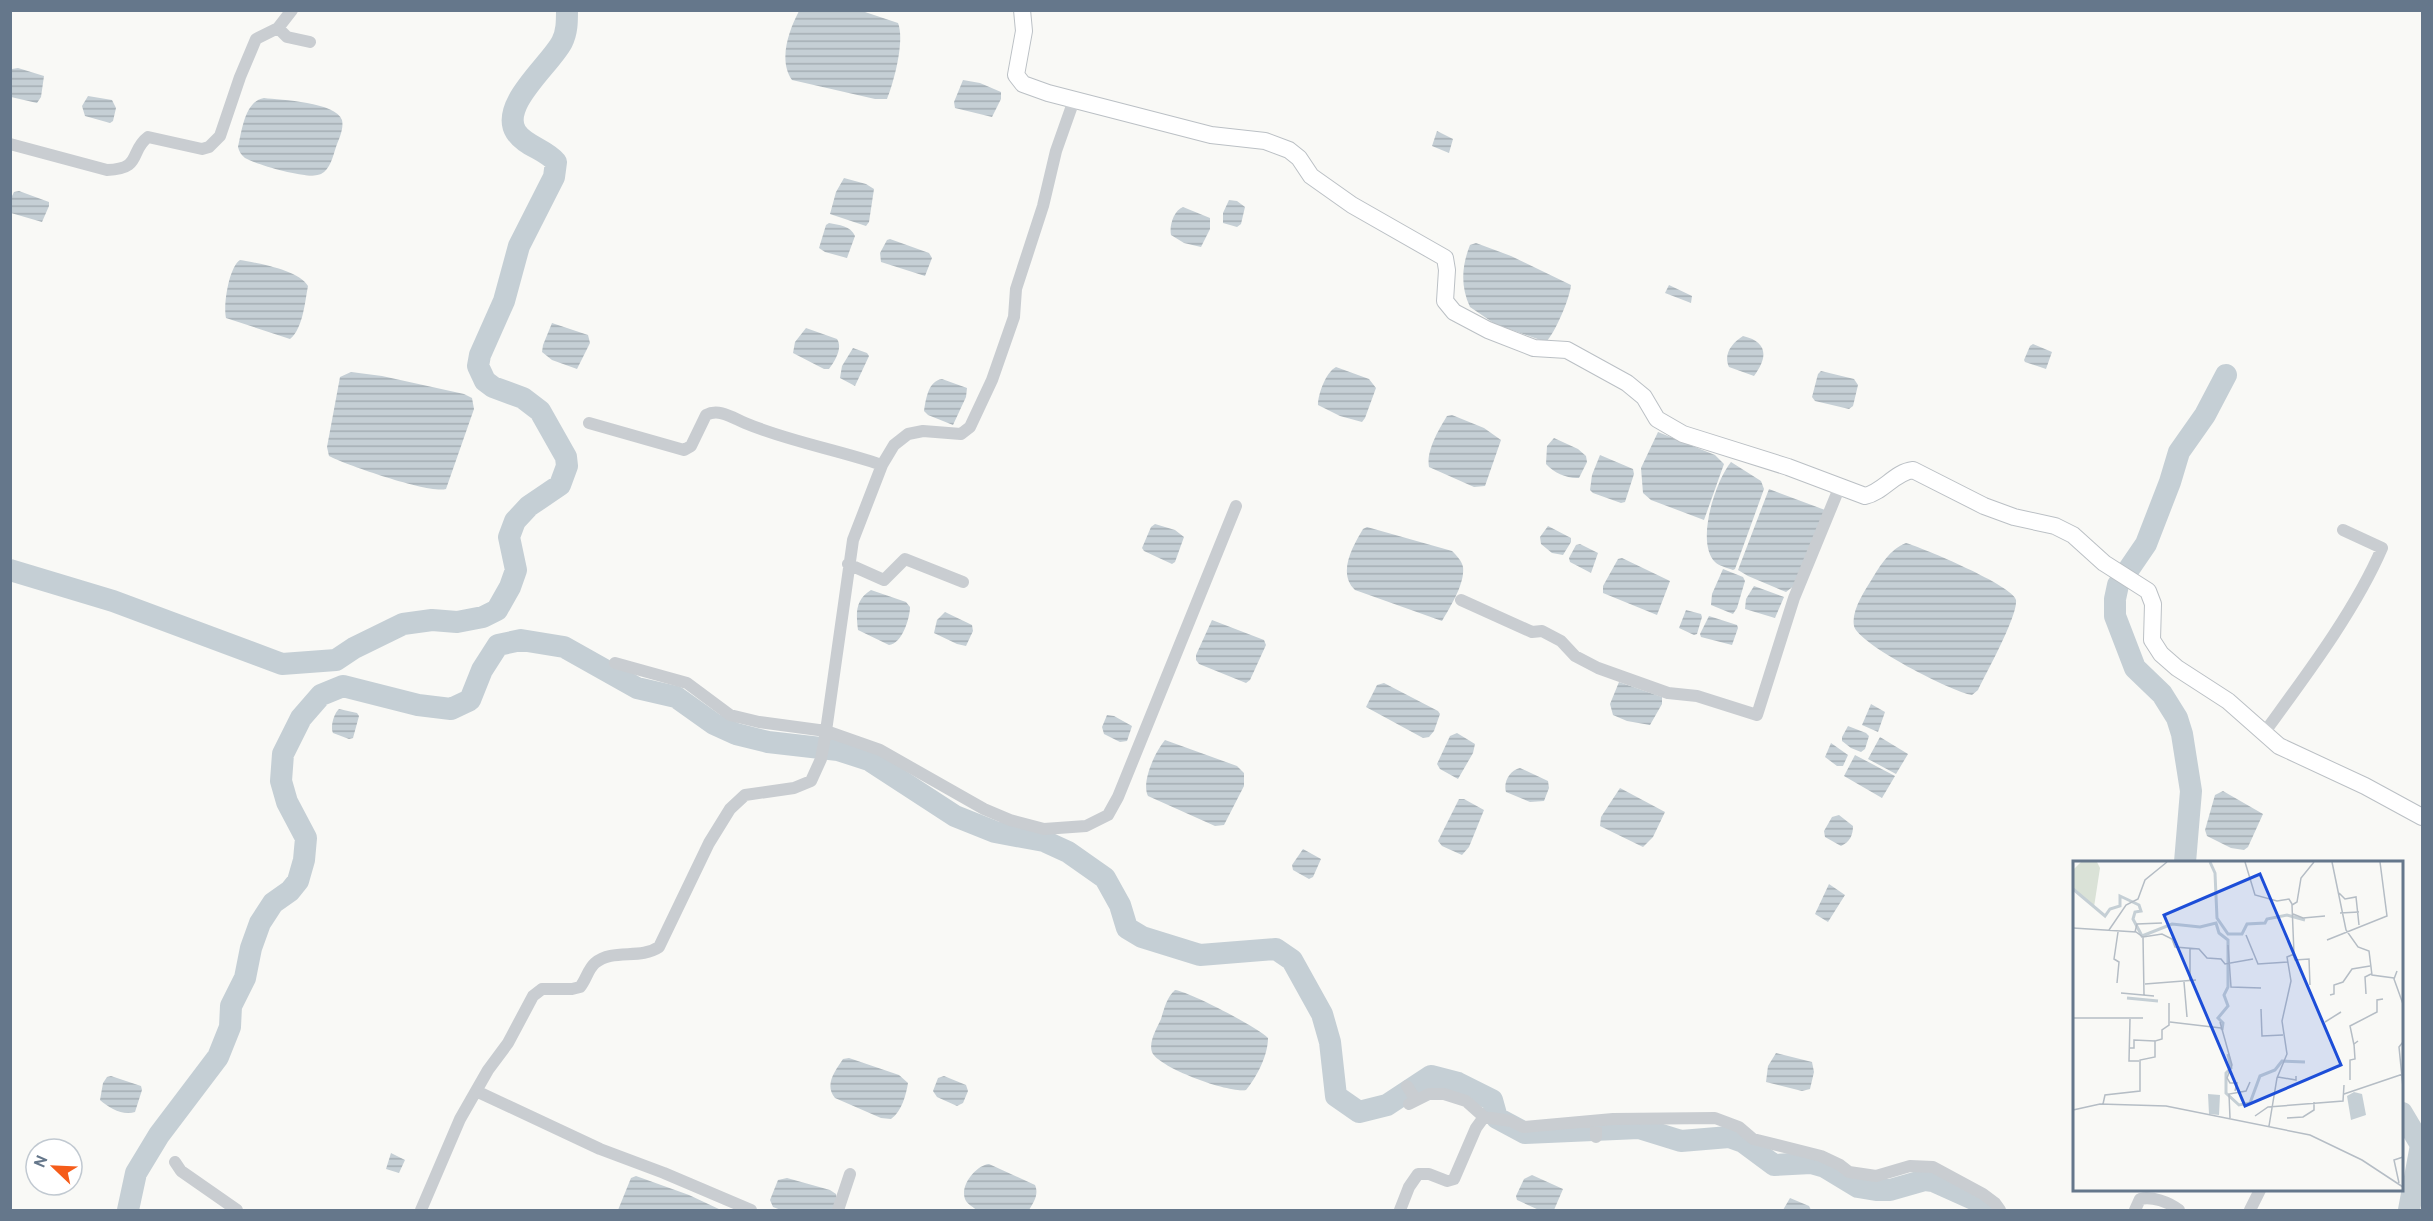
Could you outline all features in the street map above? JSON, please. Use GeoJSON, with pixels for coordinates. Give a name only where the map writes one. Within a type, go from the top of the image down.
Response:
{"type":"FeatureCollection","features":[{"type":"Feature","properties":{"kind":"street"},"geometry":{"type":"LineString","coordinates":[[10,144],[107,170],[119,170],[134,161],[142,141],[148,137],[202,149],[209,147],[220,136],[256,39],[278,28],[292,10]]}},
{"type":"Feature","properties":{"kind":"street"},"geometry":{"type":"LineString","coordinates":[[1022,10],[1023,31],[1016,75],[1023,84],[1074,100],[1219,136],[1265,141],[1289,150],[1299,158],[1311,176],[1352,205],[1444,258],[1447,270],[1445,301],[1454,312],[1488,330],[1534,348],[1558,348],[1575,354],[1637,390],[1644,396],[1657,419],[1683,434],[1788,467],[1865,496],[1876,492],[1909,470],[1918,471],[1984,506],[2014,518],[2064,529],[2116,571],[2148,591],[2153,604],[2152,640],[2156,649],[2177,668],[2228,701],[2279,747],[2365,786],[2422,817]]}},
{"type":"Feature","properties":{"kind":"street"},"geometry":{"type":"LineString","coordinates":[[278,28],[287,37],[310,42]]}},
{"type":"Feature","properties":{"kind":"street"},"geometry":{"type":"LineString","coordinates":[[421,1210],[456,1128],[495,1059],[508,1043],[528,1003],[538,991],[549,988],[576,989],[580,987],[590,969],[600,960],[614,956],[641,954],[659,947],[709,843],[730,809],[745,795],[805,784],[815,774],[821,759],[825,736],[853,540],[882,465],[894,445],[908,434],[923,431],[962,434],[970,427],[992,380],[1014,317],[1016,289],[1043,206],[1056,151],[1074,100]]}},
{"type":"Feature","properties":{"kind":"street"},"geometry":{"type":"LineString","coordinates":[[589,423],[684,450],[691,446],[706,415],[721,413],[799,443],[839,451],[882,465]]}},
{"type":"Feature","properties":{"kind":"street"},"geometry":{"type":"LineString","coordinates":[[1461,600],[1532,632],[1542,631],[1561,641],[1575,656],[1599,668],[1668,693],[1697,696],[1757,715],[1794,598],[1840,486]]}},
{"type":"Feature","properties":{"kind":"street"},"geometry":{"type":"LineString","coordinates":[[615,663],[687,683],[730,715],[880,750],[984,809],[1010,820],[1044,829],[1086,826],[1108,815],[1118,797],[1236,506]]}},
{"type":"Feature","properties":{"kind":"street"},"geometry":{"type":"LineString","coordinates":[[2264,734],[2348,610],[2382,549],[2343,530]]}},
{"type":"Feature","properties":{"kind":"street"},"geometry":{"type":"LineString","coordinates":[[848,564],[884,580],[904,560],[963,582]]}},
{"type":"Feature","properties":{"kind":"street"},"geometry":{"type":"LineString","coordinates":[[476,1091],[600,1149],[751,1210]]}},
{"type":"Feature","properties":{"kind":"street"},"geometry":{"type":"LineString","coordinates":[[1412,1097],[1444,1094],[1466,1101],[1484,1117],[1511,1121],[1523,1127],[1596,1128],[1715,1118],[1739,1127],[1753,1140],[1821,1156],[1849,1172],[1876,1176],[1910,1166],[1933,1167],[1983,1194],[2000,1210]]}},
{"type":"Feature","properties":{"kind":"street"},"geometry":{"type":"LineString","coordinates":[[1400,1210],[1409,1187],[1418,1174],[1429,1174],[1448,1181],[1454,1179],[1476,1128],[1484,1117]]}},
{"type":"Feature","properties":{"kind":"street"},"geometry":{"type":"LineString","coordinates":[[175,1162],[182,1171],[237,1210]]}},
{"type":"Feature","properties":{"kind":"street"},"geometry":{"type":"LineString","coordinates":[[838,1210],[850,1174]]}},
{"type":"Feature","properties":{"kind":"street"},"geometry":{"type":"LineString","coordinates":[[2250,1210],[2260,1191]]}},
{"type":"Feature","properties":{"kind":"street"},"geometry":{"type":"LineString","coordinates":[[2135,1210],[2140,1199],[2144,1198],[2158,1200],[2179,1210]]}},
{"type":"Feature","properties":{"kind":"shaded area"},"geometry":{"type":"Polygon","coordinates":[[[799,11],[862,11],[898,23],[899,50],[887,99],[875,99],[792,80],[785,54],[786,45],[799,11]]]}},
{"type":"Feature","properties":{"kind":"shaded area"},"geometry":{"type":"Polygon","coordinates":[[[18,68],[44,76],[41,97],[37,103],[11,97],[11,71],[18,68]]]}},
{"type":"Feature","properties":{"kind":"shaded area"},"geometry":{"type":"Polygon","coordinates":[[[963,80],[980,83],[1001,92],[1001,99],[992,117],[955,108],[954,102],[963,80]]]}},
{"type":"Feature","properties":{"kind":"shaded area"},"geometry":{"type":"Polygon","coordinates":[[[88,96],[112,100],[116,108],[113,121],[110,123],[85,116],[82,106],[88,96]]]}},
{"type":"Feature","properties":{"kind":"shaded area"},"geometry":{"type":"Polygon","coordinates":[[[264,98],[307,103],[330,109],[338,114],[342,120],[342,130],[331,162],[324,172],[306,175],[283,171],[242,156],[238,147],[245,117],[252,105],[264,98]]]}},
{"type":"Feature","properties":{"kind":"shaded area"},"geometry":{"type":"Polygon","coordinates":[[[1437,131],[1453,139],[1449,153],[1432,146],[1437,131]]]}},
{"type":"Feature","properties":{"kind":"shaded area"},"geometry":{"type":"Polygon","coordinates":[[[844,178],[866,184],[874,189],[869,222],[866,226],[830,214],[836,192],[844,178]]]}},
{"type":"Feature","properties":{"kind":"shaded area"},"geometry":{"type":"Polygon","coordinates":[[[19,191],[49,202],[42,222],[11,213],[11,198],[14,192],[19,191]]]}},
{"type":"Feature","properties":{"kind":"shaded area"},"geometry":{"type":"Polygon","coordinates":[[[1229,200],[1237,201],[1245,207],[1241,224],[1237,227],[1223,223],[1223,213],[1229,200]]]}},
{"type":"Feature","properties":{"kind":"shaded area"},"geometry":{"type":"Polygon","coordinates":[[[1183,207],[1210,218],[1210,229],[1201,247],[1184,243],[1171,235],[1173,219],[1177,211],[1183,207]]]}},
{"type":"Feature","properties":{"kind":"shaded area"},"geometry":{"type":"Polygon","coordinates":[[[829,223],[848,228],[855,236],[847,258],[819,248],[826,225],[829,223]]]}},
{"type":"Feature","properties":{"kind":"shaded area"},"geometry":{"type":"Polygon","coordinates":[[[890,239],[929,253],[932,258],[925,276],[881,262],[880,253],[887,240],[890,239]]]}},
{"type":"Feature","properties":{"kind":"shaded area"},"geometry":{"type":"Polygon","coordinates":[[[1476,243],[1511,256],[1571,285],[1562,315],[1546,342],[1495,324],[1470,307],[1463,283],[1464,268],[1470,245],[1476,243]]]}},
{"type":"Feature","properties":{"kind":"shaded area"},"geometry":{"type":"Polygon","coordinates":[[[240,260],[267,265],[287,272],[303,280],[308,286],[301,322],[290,339],[226,318],[225,304],[228,287],[233,270],[240,260]]]}},
{"type":"Feature","properties":{"kind":"shaded area"},"geometry":{"type":"Polygon","coordinates":[[[1669,285],[1692,296],[1691,303],[1665,293],[1669,285]]]}},
{"type":"Feature","properties":{"kind":"shaded area"},"geometry":{"type":"Polygon","coordinates":[[[552,323],[588,335],[590,343],[577,369],[552,360],[542,352],[552,323]]]}},
{"type":"Feature","properties":{"kind":"shaded area"},"geometry":{"type":"Polygon","coordinates":[[[806,328],[837,339],[839,350],[829,369],[824,369],[793,353],[795,342],[806,328]]]}},
{"type":"Feature","properties":{"kind":"shaded area"},"geometry":{"type":"Polygon","coordinates":[[[1743,336],[1757,342],[1763,351],[1762,363],[1754,376],[1729,367],[1727,362],[1730,349],[1743,336]]]}},
{"type":"Feature","properties":{"kind":"shaded area"},"geometry":{"type":"Polygon","coordinates":[[[2033,344],[2052,352],[2046,369],[2025,362],[2030,346],[2033,344]]]}},
{"type":"Feature","properties":{"kind":"shaded area"},"geometry":{"type":"Polygon","coordinates":[[[853,348],[869,356],[855,386],[840,378],[842,366],[853,348]]]}},
{"type":"Feature","properties":{"kind":"shaded area"},"geometry":{"type":"Polygon","coordinates":[[[1336,367],[1369,379],[1376,388],[1362,422],[1340,416],[1318,405],[1323,384],[1336,367]]]}},
{"type":"Feature","properties":{"kind":"shaded area"},"geometry":{"type":"Polygon","coordinates":[[[1821,371],[1854,379],[1858,385],[1853,406],[1849,409],[1815,401],[1812,397],[1818,374],[1821,371]]]}},
{"type":"Feature","properties":{"kind":"shaded area"},"geometry":{"type":"Polygon","coordinates":[[[351,372],[382,376],[464,394],[472,398],[474,409],[446,489],[406,483],[369,472],[329,456],[327,447],[340,377],[351,372]]]}},
{"type":"Feature","properties":{"kind":"shaded area"},"geometry":{"type":"Polygon","coordinates":[[[942,379],[967,388],[966,397],[953,425],[928,415],[924,411],[931,387],[937,380],[942,379]]]}},
{"type":"Feature","properties":{"kind":"shaded area"},"geometry":{"type":"Polygon","coordinates":[[[1452,415],[1484,428],[1501,440],[1485,486],[1474,487],[1429,467],[1429,454],[1434,440],[1447,416],[1452,415]]]}},
{"type":"Feature","properties":{"kind":"shaded area"},"geometry":{"type":"Polygon","coordinates":[[[1658,432],[1715,455],[1724,464],[1704,520],[1651,500],[1643,493],[1641,468],[1658,432]]]}},
{"type":"Feature","properties":{"kind":"shaded area"},"geometry":{"type":"Polygon","coordinates":[[[1554,438],[1578,449],[1586,456],[1587,462],[1579,478],[1561,475],[1546,464],[1547,446],[1554,438]]]}},
{"type":"Feature","properties":{"kind":"shaded area"},"geometry":{"type":"Polygon","coordinates":[[[1600,455],[1633,469],[1634,474],[1625,502],[1621,503],[1590,490],[1592,475],[1600,455]]]}},
{"type":"Feature","properties":{"kind":"shaded area"},"geometry":{"type":"Polygon","coordinates":[[[1731,462],[1761,481],[1764,489],[1733,570],[1715,562],[1709,553],[1707,540],[1707,526],[1714,496],[1731,462]]]}},
{"type":"Feature","properties":{"kind":"shaded area"},"geometry":{"type":"Polygon","coordinates":[[[1769,489],[1825,510],[1795,585],[1786,592],[1738,570],[1769,489]]]}},
{"type":"Feature","properties":{"kind":"shaded area"},"geometry":{"type":"Polygon","coordinates":[[[1155,524],[1175,530],[1184,537],[1175,562],[1172,564],[1142,548],[1151,527],[1155,524]]]}},
{"type":"Feature","properties":{"kind":"shaded area"},"geometry":{"type":"Polygon","coordinates":[[[1548,526],[1571,538],[1563,555],[1552,553],[1541,544],[1540,537],[1548,526]]]}},
{"type":"Feature","properties":{"kind":"shaded area"},"geometry":{"type":"Polygon","coordinates":[[[1367,527],[1452,551],[1459,558],[1463,567],[1462,581],[1442,621],[1355,590],[1347,576],[1347,568],[1351,551],[1363,529],[1367,527]]]}},
{"type":"Feature","properties":{"kind":"shaded area"},"geometry":{"type":"Polygon","coordinates":[[[1906,543],[1985,577],[2011,594],[2016,600],[2012,618],[2001,645],[1978,690],[1972,695],[1927,677],[1888,655],[1859,634],[1854,626],[1856,608],[1875,574],[1890,554],[1906,543]]]}},
{"type":"Feature","properties":{"kind":"shaded area"},"geometry":{"type":"Polygon","coordinates":[[[1580,544],[1598,553],[1591,573],[1570,562],[1569,558],[1576,545],[1580,544]]]}},
{"type":"Feature","properties":{"kind":"shaded area"},"geometry":{"type":"Polygon","coordinates":[[[1622,558],[1670,581],[1657,615],[1603,593],[1603,586],[1618,559],[1622,558]]]}},
{"type":"Feature","properties":{"kind":"shaded area"},"geometry":{"type":"Polygon","coordinates":[[[1723,569],[1743,577],[1745,581],[1733,614],[1711,605],[1712,594],[1723,569]]]}},
{"type":"Feature","properties":{"kind":"shaded area"},"geometry":{"type":"Polygon","coordinates":[[[1754,586],[1784,597],[1775,618],[1745,609],[1746,599],[1754,586]]]}},
{"type":"Feature","properties":{"kind":"shaded area"},"geometry":{"type":"Polygon","coordinates":[[[871,590],[906,602],[910,607],[904,630],[894,644],[889,645],[858,630],[859,603],[871,590]]]}},
{"type":"Feature","properties":{"kind":"shaded area"},"geometry":{"type":"Polygon","coordinates":[[[1686,610],[1701,614],[1697,634],[1694,635],[1679,628],[1686,610]]]}},
{"type":"Feature","properties":{"kind":"shaded area"},"geometry":{"type":"Polygon","coordinates":[[[945,612],[972,625],[973,631],[966,646],[934,633],[937,620],[945,612]]]}},
{"type":"Feature","properties":{"kind":"shaded area"},"geometry":{"type":"Polygon","coordinates":[[[1709,616],[1737,625],[1732,645],[1701,637],[1700,634],[1709,616]]]}},
{"type":"Feature","properties":{"kind":"shaded area"},"geometry":{"type":"Polygon","coordinates":[[[1212,620],[1264,640],[1266,645],[1250,680],[1246,683],[1199,664],[1196,660],[1196,655],[1212,620]]]}},
{"type":"Feature","properties":{"kind":"shaded area"},"geometry":{"type":"Polygon","coordinates":[[[1619,682],[1662,697],[1662,704],[1650,725],[1627,721],[1613,715],[1610,704],[1619,682]]]}},
{"type":"Feature","properties":{"kind":"shaded area"},"geometry":{"type":"Polygon","coordinates":[[[1384,683],[1438,711],[1440,714],[1434,731],[1429,737],[1423,738],[1366,707],[1377,685],[1384,683]]]}},
{"type":"Feature","properties":{"kind":"shaded area"},"geometry":{"type":"Polygon","coordinates":[[[1871,704],[1885,712],[1878,732],[1862,725],[1871,704]]]}},
{"type":"Feature","properties":{"kind":"shaded area"},"geometry":{"type":"Polygon","coordinates":[[[339,709],[357,713],[359,716],[353,738],[349,739],[333,733],[333,720],[339,709]]]}},
{"type":"Feature","properties":{"kind":"shaded area"},"geometry":{"type":"Polygon","coordinates":[[[1107,715],[1114,716],[1132,726],[1127,741],[1120,742],[1104,734],[1102,727],[1107,715]]]}},
{"type":"Feature","properties":{"kind":"shaded area"},"geometry":{"type":"Polygon","coordinates":[[[1848,726],[1869,736],[1865,749],[1861,752],[1842,741],[1848,726]]]}},
{"type":"Feature","properties":{"kind":"shaded area"},"geometry":{"type":"Polygon","coordinates":[[[1457,733],[1475,744],[1473,753],[1458,779],[1440,769],[1437,764],[1450,736],[1457,733]]]}},
{"type":"Feature","properties":{"kind":"shaded area"},"geometry":{"type":"Polygon","coordinates":[[[1880,737],[1908,754],[1896,774],[1868,759],[1880,737]]]}},
{"type":"Feature","properties":{"kind":"shaded area"},"geometry":{"type":"Polygon","coordinates":[[[1165,740],[1237,766],[1244,773],[1244,786],[1224,825],[1215,826],[1148,796],[1146,783],[1148,775],[1153,759],[1165,740]]]}},
{"type":"Feature","properties":{"kind":"shaded area"},"geometry":{"type":"Polygon","coordinates":[[[1831,743],[1848,755],[1843,766],[1837,766],[1825,757],[1831,743]]]}},
{"type":"Feature","properties":{"kind":"shaded area"},"geometry":{"type":"Polygon","coordinates":[[[1855,755],[1895,776],[1882,798],[1844,776],[1855,755]]]}},
{"type":"Feature","properties":{"kind":"shaded area"},"geometry":{"type":"Polygon","coordinates":[[[1520,768],[1548,781],[1549,788],[1544,801],[1530,802],[1506,792],[1508,777],[1520,768]]]}},
{"type":"Feature","properties":{"kind":"shaded area"},"geometry":{"type":"Polygon","coordinates":[[[1620,788],[1665,812],[1653,837],[1643,847],[1600,826],[1601,817],[1620,788]]]}},
{"type":"Feature","properties":{"kind":"shaded area"},"geometry":{"type":"Polygon","coordinates":[[[2223,791],[2263,814],[2248,847],[2244,850],[2231,848],[2207,836],[2205,830],[2215,795],[2223,791]]]}},
{"type":"Feature","properties":{"kind":"shaded area"},"geometry":{"type":"Polygon","coordinates":[[[1459,799],[1464,799],[1484,810],[1469,847],[1462,855],[1442,846],[1438,841],[1459,799]]]}},
{"type":"Feature","properties":{"kind":"shaded area"},"geometry":{"type":"Polygon","coordinates":[[[1839,815],[1853,826],[1850,838],[1841,846],[1825,837],[1824,831],[1832,817],[1839,815]]]}},
{"type":"Feature","properties":{"kind":"shaded area"},"geometry":{"type":"Polygon","coordinates":[[[1303,849],[1321,859],[1313,877],[1309,879],[1293,870],[1292,865],[1303,849]]]}},
{"type":"Feature","properties":{"kind":"shaded area"},"geometry":{"type":"Polygon","coordinates":[[[1829,884],[1845,895],[1828,922],[1815,914],[1829,884]]]}},
{"type":"Feature","properties":{"kind":"shaded area"},"geometry":{"type":"Polygon","coordinates":[[[1175,990],[1223,1011],[1268,1038],[1261,1066],[1246,1090],[1225,1088],[1196,1079],[1169,1066],[1153,1054],[1151,1046],[1153,1036],[1168,1000],[1175,990]]]}},
{"type":"Feature","properties":{"kind":"shaded area"},"geometry":{"type":"Polygon","coordinates":[[[1776,1053],[1812,1062],[1814,1072],[1810,1089],[1802,1091],[1766,1082],[1768,1066],[1776,1053]]]}},
{"type":"Feature","properties":{"kind":"shaded area"},"geometry":{"type":"Polygon","coordinates":[[[849,1058],[899,1075],[908,1083],[901,1107],[891,1119],[881,1118],[835,1098],[830,1088],[832,1078],[843,1059],[849,1058]]]}},
{"type":"Feature","properties":{"kind":"shaded area"},"geometry":{"type":"Polygon","coordinates":[[[111,1076],[141,1086],[142,1090],[135,1112],[126,1113],[116,1110],[100,1100],[103,1083],[107,1077],[111,1076]]]}},
{"type":"Feature","properties":{"kind":"shaded area"},"geometry":{"type":"Polygon","coordinates":[[[944,1076],[966,1085],[968,1091],[963,1103],[957,1106],[937,1097],[933,1091],[938,1078],[944,1076]]]}},
{"type":"Feature","properties":{"kind":"shaded area"},"geometry":{"type":"Polygon","coordinates":[[[391,1153],[405,1160],[399,1173],[386,1169],[391,1153]]]}},
{"type":"Feature","properties":{"kind":"shaded area"},"geometry":{"type":"Polygon","coordinates":[[[989,1164],[1035,1185],[1036,1195],[1029,1210],[977,1210],[967,1202],[964,1195],[966,1183],[974,1172],[989,1164]]]}},
{"type":"Feature","properties":{"kind":"shaded area"},"geometry":{"type":"Polygon","coordinates":[[[1532,1175],[1563,1189],[1554,1210],[1539,1210],[1517,1200],[1516,1196],[1524,1179],[1532,1175]]]}},
{"type":"Feature","properties":{"kind":"shaded area"},"geometry":{"type":"Polygon","coordinates":[[[636,1176],[689,1195],[721,1210],[618,1210],[631,1178],[636,1176]]]}},
{"type":"Feature","properties":{"kind":"shaded area"},"geometry":{"type":"Polygon","coordinates":[[[787,1178],[830,1190],[836,1194],[837,1201],[833,1210],[781,1210],[773,1207],[770,1200],[778,1180],[787,1178]]]}},
{"type":"Feature","properties":{"kind":"shaded area"},"geometry":{"type":"Polygon","coordinates":[[[1790,1198],[1809,1206],[1811,1210],[1783,1210],[1790,1198]]]}},
{"type":"Feature","properties":{"kind":"waterway"},"geometry":{"type":"LineString","coordinates":[[10,570],[113,601],[282,664],[336,660],[354,648],[403,624],[432,620],[457,622],[483,617],[497,610],[510,587],[516,570],[509,537],[515,521],[529,506],[560,485],[567,466],[566,457],[540,411],[523,398],[493,387],[485,381],[478,366],[480,355],[504,301],[519,246],[554,177],[556,162],[520,137],[513,121],[514,110],[520,97],[562,42],[566,31],[567,10]]}},
{"type":"Feature","properties":{"kind":"waterway"},"geometry":{"type":"LineString","coordinates":[[2185,861],[2191,791],[2182,734],[2177,718],[2162,694],[2135,668],[2115,616],[2115,599],[2118,585],[2146,544],[2179,452],[2205,415],[2226,375]]}},
{"type":"Feature","properties":{"kind":"waterway"},"geometry":{"type":"LineString","coordinates":[[128,1210],[136,1173],[159,1135],[218,1057],[230,1027],[231,1006],[245,978],[251,948],[260,923],[273,903],[290,891],[298,881],[304,860],[306,838],[287,802],[281,781],[283,754],[301,718],[321,695],[343,686],[418,705],[451,709],[470,700],[482,670],[498,645],[521,640],[564,647],[637,688],[676,697],[714,724],[736,734],[768,742],[838,750],[869,760],[955,816],[995,832],[1044,841],[1068,852],[1105,878],[1120,905],[1127,928],[1142,937],[1200,955],[1276,949],[1292,960],[1322,1014],[1330,1042],[1336,1096],[1359,1112],[1387,1105],[1431,1076],[1458,1083],[1492,1100],[1497,1118],[1525,1133],[1639,1128],[1681,1141],[1729,1137],[1743,1142],[1774,1165],[1811,1163],[1825,1167],[1858,1187],[1876,1190],[1890,1190],[1925,1180],[1933,1181],[1982,1203],[1991,1210]]}},
{"type":"Feature","properties":{"kind":"waterway"},"geometry":{"type":"LineString","coordinates":[[2403,1115],[2421,1145],[2409,1210]]}}]}
